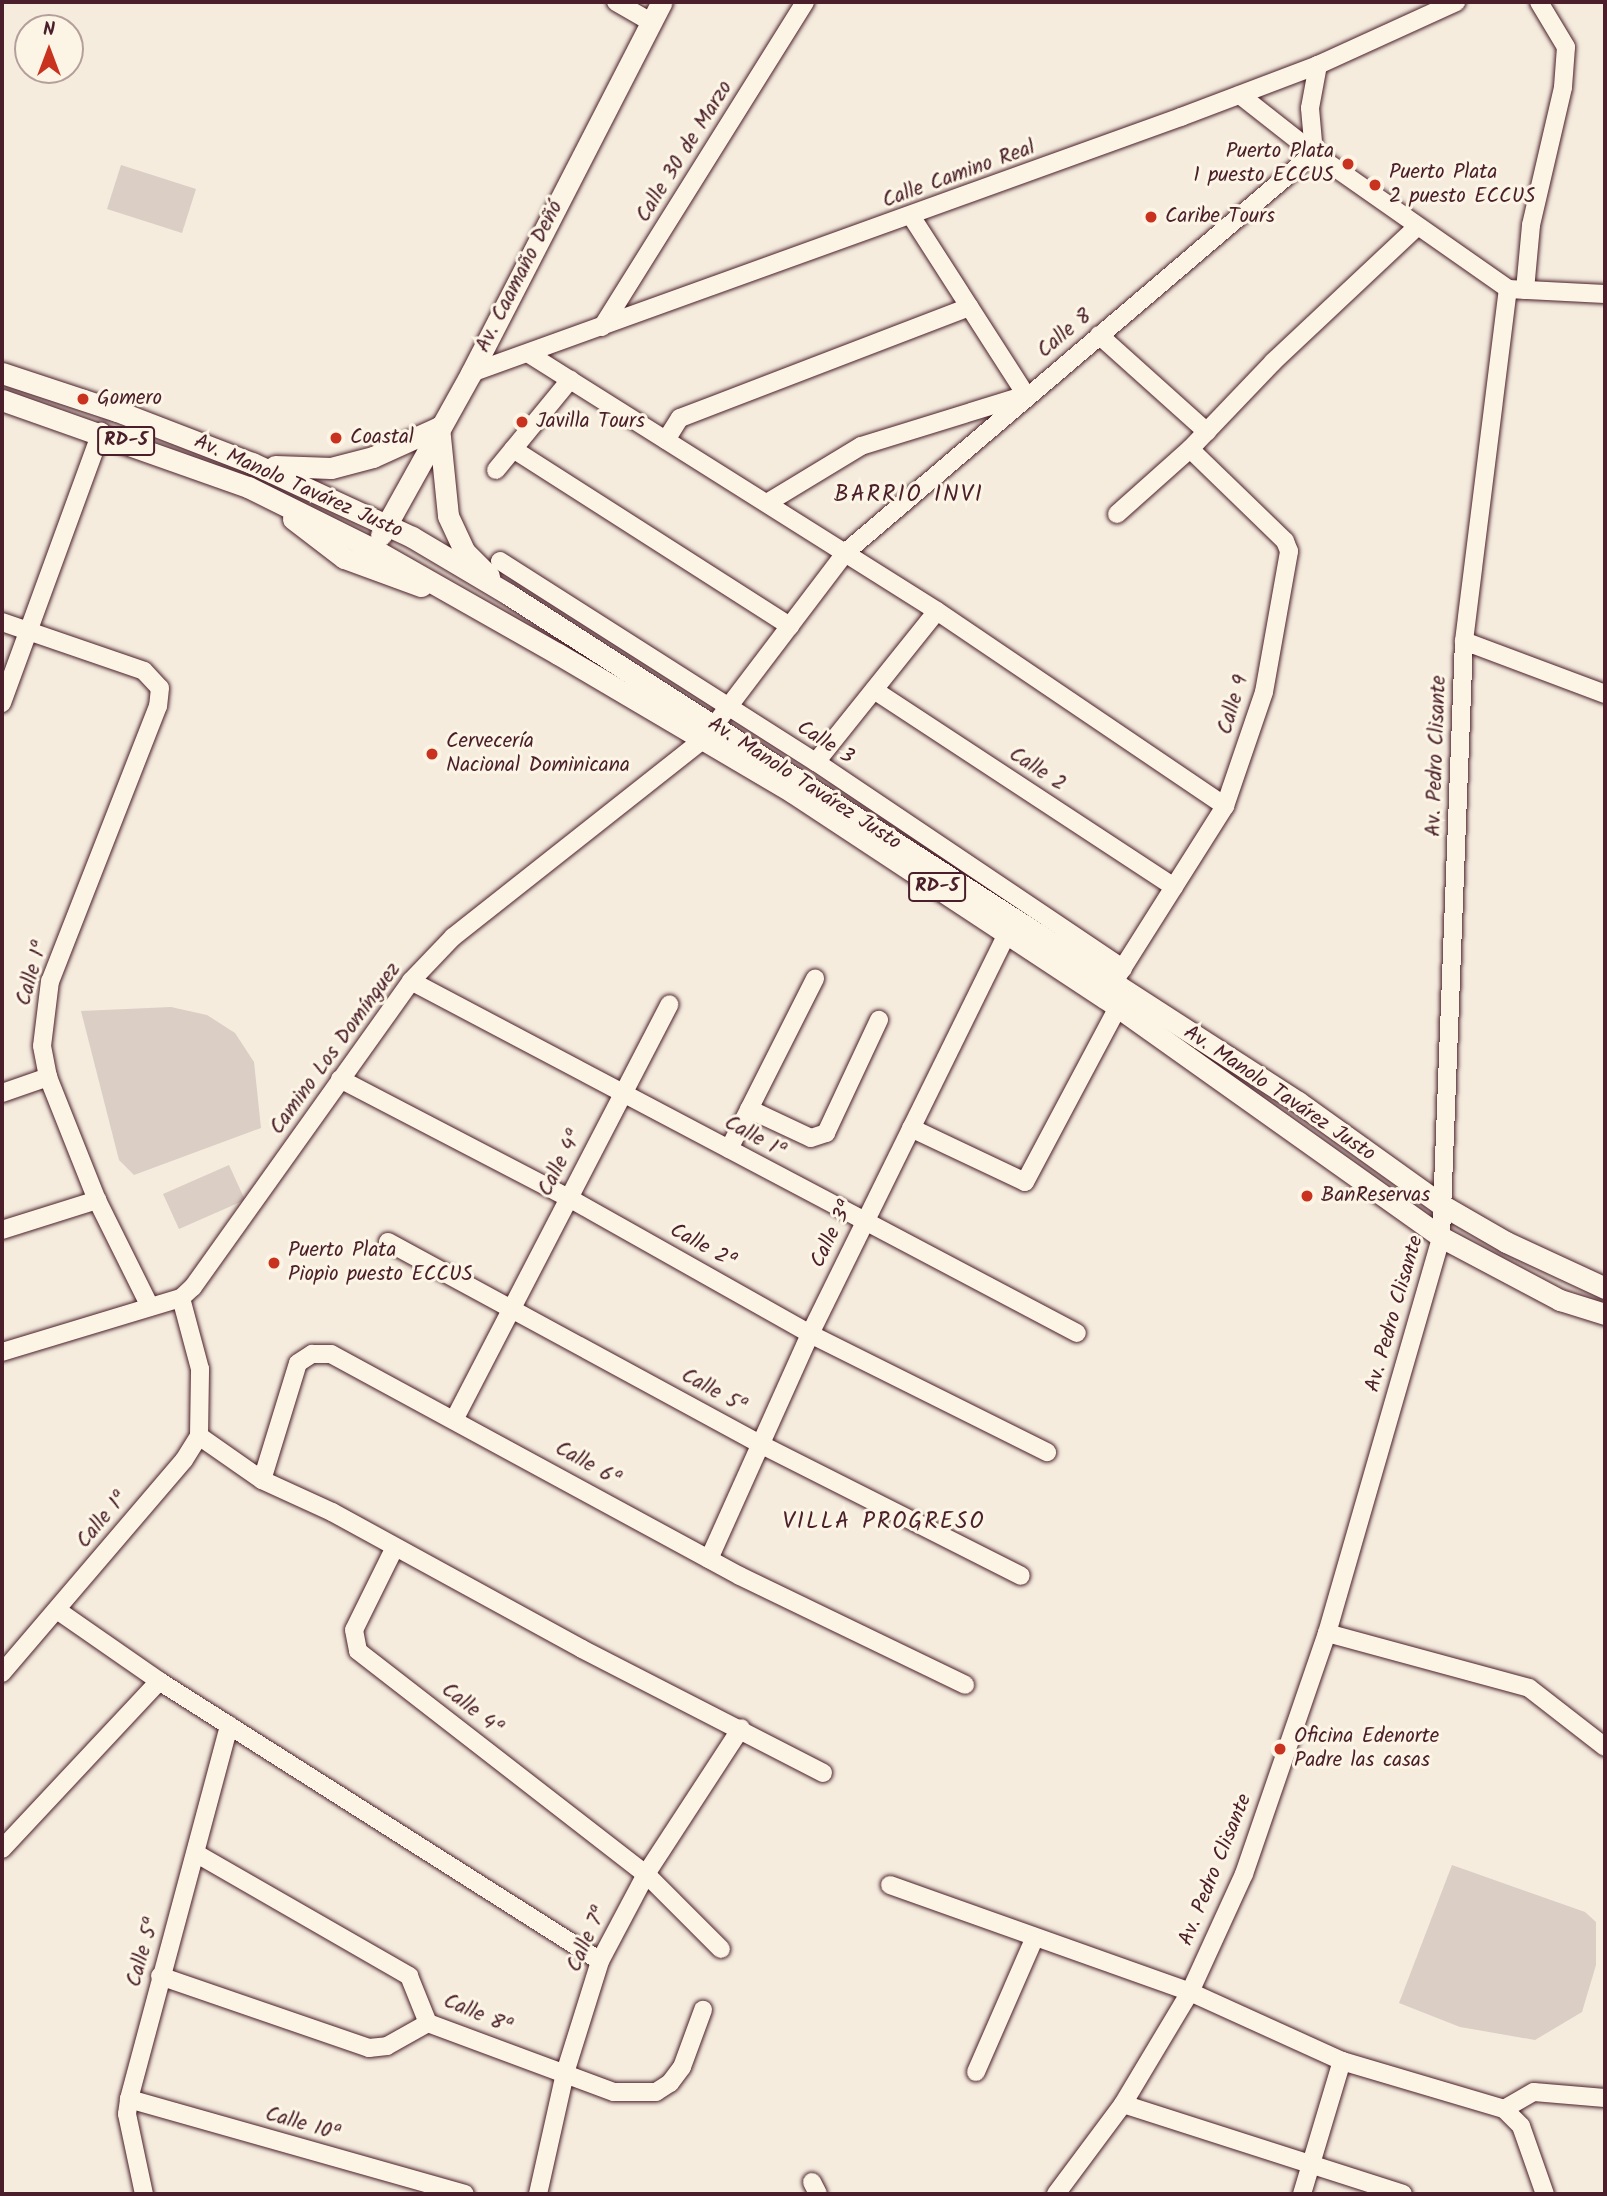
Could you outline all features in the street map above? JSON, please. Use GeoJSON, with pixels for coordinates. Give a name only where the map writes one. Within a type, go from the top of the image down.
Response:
{"type":"FeatureCollection","features":[{"type":"Feature","properties":{"kind":"main road","name":"Av. Caamaño Deñó"},"geometry":{"type":"LineString","coordinates":[[373,549],[471,373],[662,2]]}},
{"type":"Feature","properties":{"kind":"main road","name":"Av. Manolo Tavárez Justo"},"geometry":{"type":"LineString","coordinates":[[2,373],[117,411],[252,463],[387,523],[508,594],[1118,975],[1442,1205],[1506,1242],[1605,1288]]}},
{"type":"Feature","properties":{"kind":"main road","name":"Av. Manolo Tavárez Justo"},"geometry":{"type":"LineString","coordinates":[[2,400],[101,432],[274,500],[715,725],[1441,1237],[1560,1300],[1605,1314]]}},
{"type":"Feature","properties":{"kind":"main road"},"geometry":{"type":"LineString","coordinates":[[252,463],[306,470],[331,468],[373,457],[439,427],[448,516],[465,552],[508,594]]}},
{"type":"Feature","properties":{"kind":"main road"},"geometry":{"type":"LineString","coordinates":[[274,500],[344,558],[454,594]]}},
{"type":"Feature","properties":{"kind":"street"},"geometry":{"type":"LineString","coordinates":[[616,2],[651,22]]}},
{"type":"Feature","properties":{"kind":"street","name":"Calle 30 de Marzo"},"geometry":{"type":"LineString","coordinates":[[603,327],[805,2]]}},
{"type":"Feature","properties":{"kind":"street","name":"Calle Camino Real"},"geometry":{"type":"LineString","coordinates":[[471,373],[911,216],[1318,65],[1456,2]]}},
{"type":"Feature","properties":{"kind":"street","name":"Av. Pedro Clisante"},"geometry":{"type":"LineString","coordinates":[[1056,2194],[1123,2104],[1190,1992],[1266,1819],[1327,1633],[1441,1237],[1464,641],[1516,289],[1563,87],[1566,47],[1539,2]]}},
{"type":"Feature","properties":{"kind":"street"},"geometry":{"type":"LineString","coordinates":[[1314,153],[1310,108],[1318,65]]}},
{"type":"Feature","properties":{"kind":"street"},"geometry":{"type":"LineString","coordinates":[[1240,94],[1314,153],[1417,227],[1516,289],[1605,294]]}},
{"type":"Feature","properties":{"kind":"street","name":"Calle 8"},"geometry":{"type":"LineString","coordinates":[[790,626],[846,552],[1314,153]]}},
{"type":"Feature","properties":{"kind":"street"},"geometry":{"type":"LineString","coordinates":[[767,503],[861,446],[1026,396],[911,216]]}},
{"type":"Feature","properties":{"kind":"street"},"geometry":{"type":"LineString","coordinates":[[1117,514],[1190,449],[1273,362],[1417,227]]}},
{"type":"Feature","properties":{"kind":"street"},"geometry":{"type":"LineString","coordinates":[[666,440],[680,418],[969,307]]}},
{"type":"Feature","properties":{"kind":"street"},"geometry":{"type":"LineString","coordinates":[[1100,335],[1207,432]]}},
{"type":"Feature","properties":{"kind":"street"},"geometry":{"type":"LineString","coordinates":[[529,354],[937,611],[1225,806]]}},
{"type":"Feature","properties":{"kind":"street"},"geometry":{"type":"LineString","coordinates":[[496,470],[570,380]]}},
{"type":"Feature","properties":{"kind":"street"},"geometry":{"type":"LineString","coordinates":[[2,703],[26,631],[101,432]]}},
{"type":"Feature","properties":{"kind":"street"},"geometry":{"type":"LineString","coordinates":[[513,449],[790,626]]}},
{"type":"Feature","properties":{"kind":"street","name":"Calle 9"},"geometry":{"type":"LineString","coordinates":[[1118,975],[1225,806],[1264,692],[1289,551],[1285,541],[1190,449]]}},
{"type":"Feature","properties":{"kind":"street","name":"Calle 3"},"geometry":{"type":"LineString","coordinates":[[500,562],[715,725],[816,762],[1118,975]]}},
{"type":"Feature","properties":{"kind":"street"},"geometry":{"type":"LineString","coordinates":[[816,762],[937,611]]}},
{"type":"Feature","properties":{"kind":"street"},"geometry":{"type":"LineString","coordinates":[[2,622],[26,631]]}},
{"type":"Feature","properties":{"kind":"street","name":"Camino Los Domínguez"},"geometry":{"type":"LineString","coordinates":[[181,1298],[258,1196],[411,981],[477,915],[715,725],[790,626]]}},
{"type":"Feature","properties":{"kind":"street","name":"Calle 1ª"},"geometry":{"type":"LineString","coordinates":[[26,631],[144,671],[160,688],[158,706],[50,981],[43,1024],[48,1077],[97,1200],[150,1307]]}},
{"type":"Feature","properties":{"kind":"street"},"geometry":{"type":"LineString","coordinates":[[1464,641],[1605,694]]}},
{"type":"Feature","properties":{"kind":"street","name":"Calle 2"},"geometry":{"type":"LineString","coordinates":[[874,690],[1174,887]]}},
{"type":"Feature","properties":{"kind":"street","name":"Calle 3ª"},"geometry":{"type":"LineString","coordinates":[[709,1559],[810,1334],[1007,933]]}},
{"type":"Feature","properties":{"kind":"street"},"geometry":{"type":"LineString","coordinates":[[729,1149],[815,979]]}},
{"type":"Feature","properties":{"kind":"street","name":"Calle 1ª"},"geometry":{"type":"LineString","coordinates":[[411,981],[623,1090],[864,1223],[1077,1334]]}},
{"type":"Feature","properties":{"kind":"street","name":"Calle 4ª"},"geometry":{"type":"LineString","coordinates":[[456,1418],[515,1308],[623,1090],[670,1004]]}},
{"type":"Feature","properties":{"kind":"street"},"geometry":{"type":"LineString","coordinates":[[911,1128],[1025,1181],[1118,1007]]}},
{"type":"Feature","properties":{"kind":"street"},"geometry":{"type":"LineString","coordinates":[[750,1109],[811,1138],[826,1133],[879,1020]]}},
{"type":"Feature","properties":{"kind":"street"},"geometry":{"type":"LineString","coordinates":[[2,1093],[48,1077]]}},
{"type":"Feature","properties":{"kind":"street","name":"Calle 2ª"},"geometry":{"type":"LineString","coordinates":[[340,1079],[569,1198],[810,1334],[1046,1452]]}},
{"type":"Feature","properties":{"kind":"street"},"geometry":{"type":"LineString","coordinates":[[2,1230],[97,1200]]}},
{"type":"Feature","properties":{"kind":"street","name":"Calle 5ª"},"geometry":{"type":"LineString","coordinates":[[388,1242],[515,1308],[760,1444],[1021,1576]]}},
{"type":"Feature","properties":{"kind":"street"},"geometry":{"type":"LineString","coordinates":[[2,1352],[181,1298],[200,1369],[199,1436],[262,1480],[332,1512],[394,1549],[823,1773]]}},
{"type":"Feature","properties":{"kind":"street","name":"Calle 6ª"},"geometry":{"type":"LineString","coordinates":[[262,1480],[298,1363],[312,1354],[331,1354],[456,1418],[709,1559],[965,1685]]}},
{"type":"Feature","properties":{"kind":"street","name":"Calle 1ª"},"geometry":{"type":"LineString","coordinates":[[2,1673],[184,1460],[199,1436]]}},
{"type":"Feature","properties":{"kind":"street","name":"Calle 4ª"},"geometry":{"type":"LineString","coordinates":[[394,1549],[354,1630],[358,1651],[646,1874],[721,1949]]}},
{"type":"Feature","properties":{"kind":"street"},"geometry":{"type":"LineString","coordinates":[[57,1610],[159,1681],[600,1961]]}},
{"type":"Feature","properties":{"kind":"street"},"geometry":{"type":"LineString","coordinates":[[1327,1633],[1529,1688],[1605,1747]]}},
{"type":"Feature","properties":{"kind":"street"},"geometry":{"type":"LineString","coordinates":[[2,1849],[159,1681]]}},
{"type":"Feature","properties":{"kind":"street","name":"Calle 5ª"},"geometry":{"type":"LineString","coordinates":[[144,2194],[127,2114],[129,2099],[160,1976],[197,1854],[229,1725]]}},
{"type":"Feature","properties":{"kind":"street","name":"Calle 7ª"},"geometry":{"type":"LineString","coordinates":[[538,2194],[565,2073],[600,1961],[646,1874],[741,1728]]}},
{"type":"Feature","properties":{"kind":"street","name":"Calle 8ª"},"geometry":{"type":"LineString","coordinates":[[197,1854],[409,1976],[428,2023],[614,2092],[656,2092],[682,2067],[703,2010]]}},
{"type":"Feature","properties":{"kind":"street"},"geometry":{"type":"LineString","coordinates":[[890,1885],[1190,1992],[1342,2062],[1504,2109],[1521,2126],[1545,2194]]}},
{"type":"Feature","properties":{"kind":"street"},"geometry":{"type":"LineString","coordinates":[[976,2072],[1035,1937]]}},
{"type":"Feature","properties":{"kind":"street"},"geometry":{"type":"LineString","coordinates":[[160,1976],[369,2048],[387,2046],[428,2023]]}},
{"type":"Feature","properties":{"kind":"street"},"geometry":{"type":"LineString","coordinates":[[1302,2194],[1342,2062]]}},
{"type":"Feature","properties":{"kind":"street"},"geometry":{"type":"LineString","coordinates":[[1504,2109],[1534,2092],[1605,2098]]}},
{"type":"Feature","properties":{"kind":"street","name":"Calle 10ª"},"geometry":{"type":"LineString","coordinates":[[129,2099],[465,2194]]}},
{"type":"Feature","properties":{"kind":"street"},"geometry":{"type":"LineString","coordinates":[[1123,2104],[1311,2168],[1404,2194]]}},
{"type":"Feature","properties":{"kind":"shaded area"},"geometry":{"type":"Polygon","coordinates":[[[121,165],[196,189],[182,233],[107,209],[121,165]]]}},
{"type":"Feature","properties":{"kind":"shaded area"},"geometry":{"type":"Polygon","coordinates":[[[171,1007],[207,1015],[235,1033],[254,1062],[261,1128],[134,1175],[119,1160],[81,1011],[171,1007]]]}},
{"type":"Feature","properties":{"kind":"shaded area"},"geometry":{"type":"Polygon","coordinates":[[[229,1165],[245,1200],[179,1229],[163,1194],[229,1165]]]}},
{"type":"Feature","properties":{"kind":"shaded area"},"geometry":{"type":"Polygon","coordinates":[[[1452,1865],[1585,1912],[1596,1922],[1596,1965],[1582,2012],[1535,2040],[1460,2027],[1399,2003],[1452,1865]]]}},
{"type":"Feature","properties":{"kind":"place","name":"Puerto Plata 1 puesto ECCUS"},"geometry":{"type":"Point","coordinates":[1348,164]}},
{"type":"Feature","properties":{"kind":"place","name":"Puerto Plata 2 puesto ECCUS"},"geometry":{"type":"Point","coordinates":[1375,185]}},
{"type":"Feature","properties":{"kind":"place","name":"Caribe Tours"},"geometry":{"type":"Point","coordinates":[1151,217]}},
{"type":"Feature","properties":{"kind":"place","name":"Gomero"},"geometry":{"type":"Point","coordinates":[83,399]}},
{"type":"Feature","properties":{"kind":"place","name":"Javilla Tours"},"geometry":{"type":"Point","coordinates":[522,422]}},
{"type":"Feature","properties":{"kind":"place","name":"Coastal"},"geometry":{"type":"Point","coordinates":[336,438]}},
{"type":"Feature","properties":{"kind":"place","name":"Cervecería Nacional Dominicana"},"geometry":{"type":"Point","coordinates":[432,754]}},
{"type":"Feature","properties":{"kind":"place","name":"BanReservas"},"geometry":{"type":"Point","coordinates":[1307,1196]}},
{"type":"Feature","properties":{"kind":"place","name":"Puerto Plata Piopio puesto ECCUS"},"geometry":{"type":"Point","coordinates":[274,1263]}},
{"type":"Feature","properties":{"kind":"place","name":"Oficina Edenorte Padre las casas"},"geometry":{"type":"Point","coordinates":[1280,1749]}},
{"type":"Feature","properties":{"kind":"district","name":"BARRIO INVI"},"geometry":{"type":"Point","coordinates":[909,495]}},
{"type":"Feature","properties":{"kind":"district","name":"VILLA PROGRESO"},"geometry":{"type":"Point","coordinates":[884,1522]}}]}
